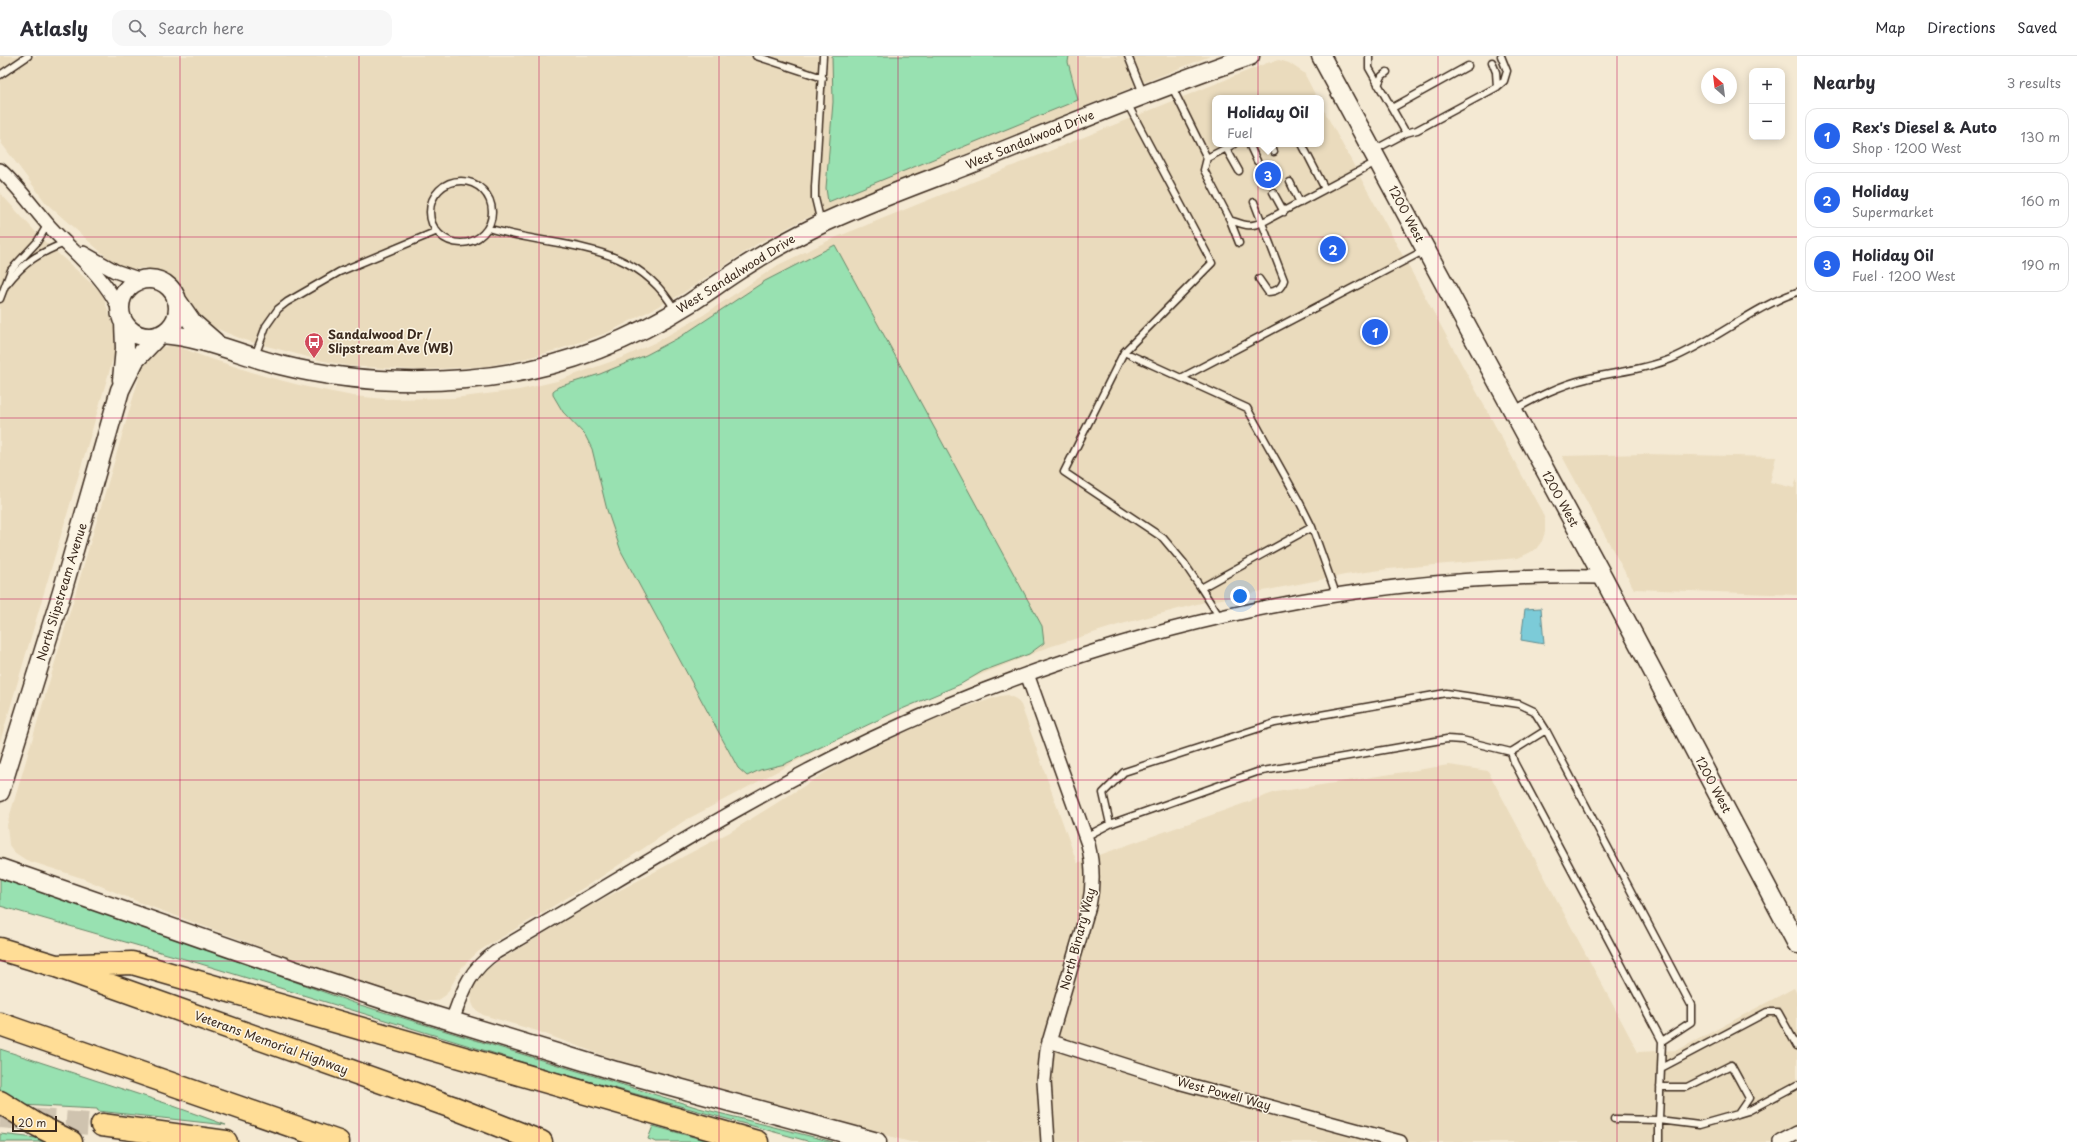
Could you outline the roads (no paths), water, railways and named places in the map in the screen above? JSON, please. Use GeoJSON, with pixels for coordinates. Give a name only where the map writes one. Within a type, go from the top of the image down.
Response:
{"type":"FeatureCollection","features":[{"type":"Feature","properties":{"kind":"highway","name":"Veterans Memorial Highway"},"geometry":{"type":"LineString","coordinates":[[0,949],[56,966],[452,1107],[541,1142]]}},
{"type":"Feature","properties":{"kind":"highway"},"geometry":{"type":"LineString","coordinates":[[56,966],[132,963],[757,1142]]}},
{"type":"Feature","properties":{"kind":"highway"},"geometry":{"type":"LineString","coordinates":[[0,1024],[338,1142]]}},
{"type":"Feature","properties":{"kind":"highway"},"geometry":{"type":"LineString","coordinates":[[0,1102],[37,1124],[72,1142]]}},
{"type":"Feature","properties":{"kind":"highway"},"geometry":{"type":"LineString","coordinates":[[102,1125],[226,1142]]}},
{"type":"Feature","properties":{"kind":"street","name":"West Sandalwood Drive"},"geometry":{"type":"LineString","coordinates":[[161,334],[188,337],[283,366],[357,377],[429,381],[494,377],[578,358],[636,334],[676,312],[763,255],[822,224],[1126,101],[1250,56]]}},
{"type":"Feature","properties":{"kind":"street","name":"1200 West"},"geometry":{"type":"LineString","coordinates":[[1321,56],[1603,577],[1797,944]]}},
{"type":"Feature","properties":{"kind":"street"},"geometry":{"type":"LineString","coordinates":[[0,170],[13,182],[48,224],[100,278],[121,316],[136,334],[151,337],[161,334],[174,323],[178,307],[176,299],[166,285],[150,279],[141,280],[132,284],[125,290],[121,316]]}},
{"type":"Feature","properties":{"kind":"street"},"geometry":{"type":"LineString","coordinates":[[66,243],[114,271],[141,280]]}},
{"type":"Feature","properties":{"kind":"street","name":"West Sandalwood Drive"},"geometry":{"type":"LineString","coordinates":[[176,299],[196,326],[216,342],[228,349]]}},
{"type":"Feature","properties":{"kind":"street","name":"North Slipstream Avenue"},"geometry":{"type":"LineString","coordinates":[[0,792],[62,592],[120,390],[124,348],[121,316]]}},
{"type":"Feature","properties":{"kind":"street","name":"North Slipstream Avenue"},"geometry":{"type":"LineString","coordinates":[[120,390],[136,360],[161,334]]}},
{"type":"Feature","properties":{"kind":"street"},"geometry":{"type":"LineString","coordinates":[[452,1021],[464,986],[471,975],[479,965],[496,952],[721,818],[819,765],[921,716],[1026,674],[1134,638],[1219,616],[1336,594],[1426,583],[1484,579],[1603,577]]}},
{"type":"Feature","properties":{"kind":"street","name":"North Binary Way"},"geometry":{"type":"LineString","coordinates":[[1026,674],[1086,837],[1092,868],[1092,893],[1049,1041],[1044,1081],[1048,1142]]}},
{"type":"Feature","properties":{"kind":"street"},"geometry":{"type":"LineString","coordinates":[[0,868],[296,971],[452,1021],[624,1073],[876,1142]]}},
{"type":"Feature","properties":{"kind":"street","name":"West Powell Way"},"geometry":{"type":"LineString","coordinates":[[1049,1041],[1178,1082],[1400,1142]]}},
{"type":"Feature","properties":{"kind":"street"},"geometry":{"type":"LineString","coordinates":[[1780,1142],[1797,1133]]}},
{"type":"Feature","properties":{"kind":"lane"},"geometry":{"type":"LineString","coordinates":[[0,75],[28,56]]}},
{"type":"Feature","properties":{"kind":"lane"},"geometry":{"type":"LineString","coordinates":[[756,56],[823,78]]}},
{"type":"Feature","properties":{"kind":"lane"},"geometry":{"type":"LineString","coordinates":[[822,224],[817,210],[815,187],[823,78],[823,56]]}},
{"type":"Feature","properties":{"kind":"lane"},"geometry":{"type":"LineString","coordinates":[[1128,56],[1143,95]]}},
{"type":"Feature","properties":{"kind":"lane"},"geometry":{"type":"LineString","coordinates":[[1369,56],[1368,68],[1406,133]]}},
{"type":"Feature","properties":{"kind":"lane"},"geometry":{"type":"LineString","coordinates":[[1230,220],[1251,227],[1284,212],[1326,189],[1406,133],[1417,130],[1497,87],[1504,81],[1507,71],[1501,56]]}},
{"type":"Feature","properties":{"kind":"lane"},"geometry":{"type":"LineString","coordinates":[[1492,62],[1496,72],[1497,87]]}},
{"type":"Feature","properties":{"kind":"lane"},"geometry":{"type":"LineString","coordinates":[[1392,108],[1468,66]]}},
{"type":"Feature","properties":{"kind":"lane"},"geometry":{"type":"LineString","coordinates":[[1378,85],[1382,76],[1387,72]]}},
{"type":"Feature","properties":{"kind":"lane"},"geometry":{"type":"LineString","coordinates":[[1170,84],[1207,158],[1204,170],[1230,220],[1239,243]]}},
{"type":"Feature","properties":{"kind":"lane"},"geometry":{"type":"LineString","coordinates":[[1126,101],[1212,263],[1124,352],[1064,472],[1163,538],[1184,563],[1219,616]]}},
{"type":"Feature","properties":{"kind":"lane"},"geometry":{"type":"LineString","coordinates":[[1250,147],[1257,161]]}},
{"type":"Feature","properties":{"kind":"lane"},"geometry":{"type":"LineString","coordinates":[[1272,147],[1274,152]]}},
{"type":"Feature","properties":{"kind":"lane"},"geometry":{"type":"LineString","coordinates":[[1304,147],[1326,189]]}},
{"type":"Feature","properties":{"kind":"lane"},"geometry":{"type":"LineString","coordinates":[[1207,158],[1226,148],[1239,171]]}},
{"type":"Feature","properties":{"kind":"lane"},"geometry":{"type":"LineString","coordinates":[[459,181],[468,182],[477,186],[487,196],[492,210],[492,219],[488,228],[475,240],[462,244],[449,242],[435,232],[429,213],[432,199],[441,188],[449,183],[459,181]]}},
{"type":"Feature","properties":{"kind":"lane"},"geometry":{"type":"LineString","coordinates":[[1290,182],[1300,203]]}},
{"type":"Feature","properties":{"kind":"lane"},"geometry":{"type":"LineString","coordinates":[[1273,192],[1284,212]]}},
{"type":"Feature","properties":{"kind":"lane"},"geometry":{"type":"LineString","coordinates":[[1254,202],[1263,222],[1284,280],[1281,288],[1268,292],[1259,279]]}},
{"type":"Feature","properties":{"kind":"lane"},"geometry":{"type":"LineString","coordinates":[[0,299],[10,270],[37,242],[48,224]]}},
{"type":"Feature","properties":{"kind":"lane"},"geometry":{"type":"LineString","coordinates":[[488,228],[512,235],[581,247],[618,259],[640,271],[651,280],[661,290],[676,312]]}},
{"type":"Feature","properties":{"kind":"lane"},"geometry":{"type":"LineString","coordinates":[[254,357],[266,326],[278,309],[287,302],[339,272],[435,232]]}},
{"type":"Feature","properties":{"kind":"lane"},"geometry":{"type":"LineString","coordinates":[[6,285],[19,268],[41,252],[66,243]]}},
{"type":"Feature","properties":{"kind":"lane"},"geometry":{"type":"LineString","coordinates":[[1181,378],[1425,250]]}},
{"type":"Feature","properties":{"kind":"lane"},"geometry":{"type":"LineString","coordinates":[[1513,411],[1549,391],[1571,382],[1642,369],[1673,358],[1707,341],[1759,309],[1797,292]]}},
{"type":"Feature","properties":{"kind":"lane"},"geometry":{"type":"LineString","coordinates":[[1124,352],[1247,408],[1312,527],[1336,594]]}},
{"type":"Feature","properties":{"kind":"lane"},"geometry":{"type":"LineString","coordinates":[[1201,588],[1312,527]]}},
{"type":"Feature","properties":{"kind":"lane"},"geometry":{"type":"LineString","coordinates":[[1110,824],[1104,793],[1124,772],[1275,722],[1446,693],[1519,704],[1534,711],[1546,730],[1691,1005],[1691,1022],[1662,1041]]}},
{"type":"Feature","properties":{"kind":"lane"},"geometry":{"type":"LineString","coordinates":[[1086,837],[1110,824],[1257,772],[1447,739],[1462,740],[1511,752],[1546,730]]}},
{"type":"Feature","properties":{"kind":"lane"},"geometry":{"type":"LineString","coordinates":[[1511,752],[1514,762],[1662,1041],[1659,1142]]}},
{"type":"Feature","properties":{"kind":"lane"},"geometry":{"type":"LineString","coordinates":[[1661,1068],[1767,1012],[1778,1012],[1797,1046]]}},
{"type":"Feature","properties":{"kind":"lane"},"geometry":{"type":"LineString","coordinates":[[1660,1086],[1687,1087],[1731,1065],[1749,1098],[1738,1114]]}},
{"type":"Feature","properties":{"kind":"lane"},"geometry":{"type":"LineString","coordinates":[[1614,1119],[1659,1120],[1699,1125],[1748,1111],[1797,1085]]}},
{"type":"Feature","properties":{"kind":"water"},"geometry":{"type":"Polygon","coordinates":[[[1541,608],[1544,644],[1521,640],[1525,609],[1541,608]]]}},
{"type":"Feature","properties":{"kind":"tunnel"},"geometry":{"type":"LineString","coordinates":[[0,1117],[102,1125]]}},
{"type":"Feature","properties":{"kind":"place","name":"Holiday Oil"},"geometry":{"type":"Point","coordinates":[1268,175]}},
{"type":"Feature","properties":{"kind":"place","name":"Holiday"},"geometry":{"type":"Point","coordinates":[1333,249]}},
{"type":"Feature","properties":{"kind":"place","name":"Rex's Diesel & Auto"},"geometry":{"type":"Point","coordinates":[1375,332]}},
{"type":"Feature","properties":{"kind":"place","name":"Sandalwood Dr / Slipstream Ave (WB)"},"geometry":{"type":"Point","coordinates":[314,359]}}]}
